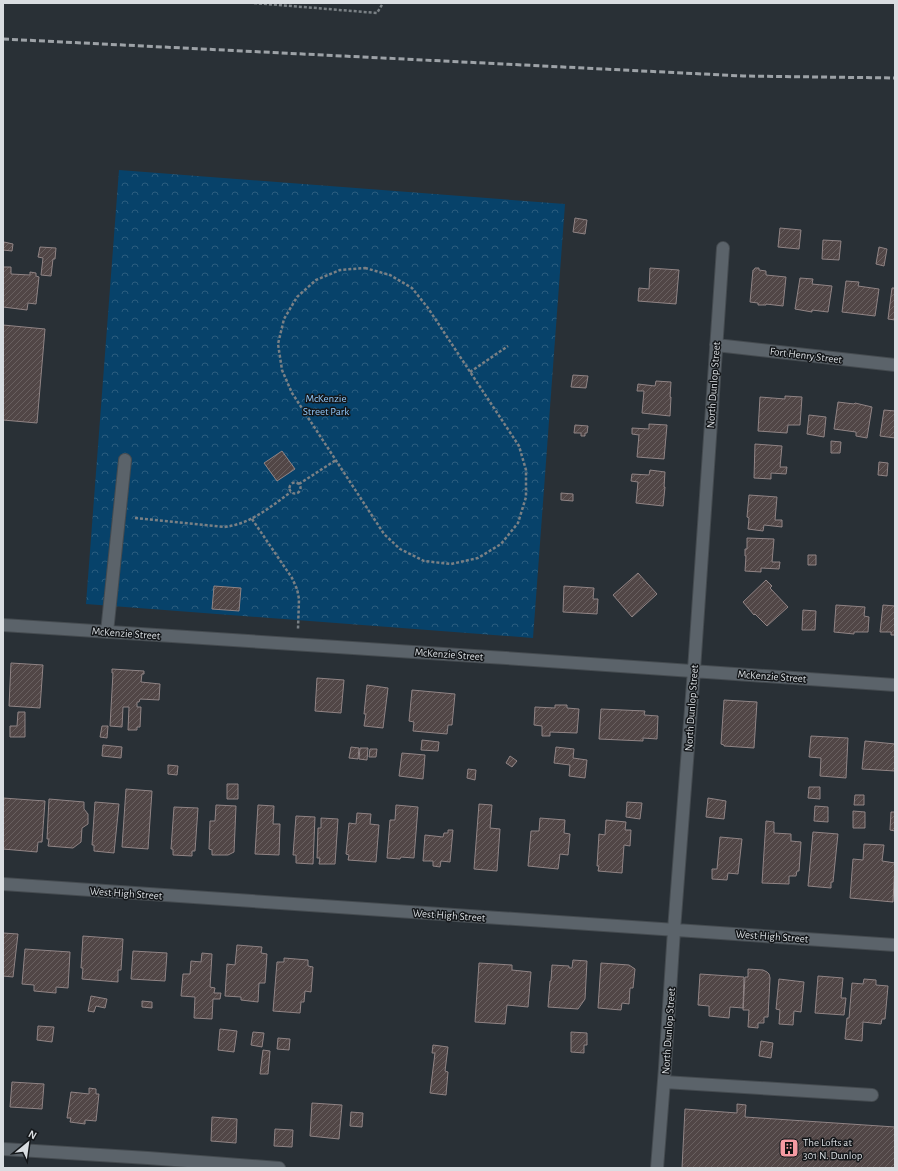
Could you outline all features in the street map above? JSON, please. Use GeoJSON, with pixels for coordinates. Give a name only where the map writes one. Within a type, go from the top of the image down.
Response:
{"type":"FeatureCollection","features":[{"type":"Feature","properties":{"kind":"street","name":"North Dunlop Street"},"geometry":{"type":"LineString","coordinates":[[657,1168],[694,670],[723,248]]}},
{"type":"Feature","properties":{"kind":"street","name":"Fort Henry Street"},"geometry":{"type":"LineString","coordinates":[[716,345],[895,365]]}},
{"type":"Feature","properties":{"kind":"street"},"geometry":{"type":"LineString","coordinates":[[107,632],[125,460]]}},
{"type":"Feature","properties":{"kind":"street","name":"McKenzie Street"},"geometry":{"type":"LineString","coordinates":[[3,625],[694,670],[895,685]]}},
{"type":"Feature","properties":{"kind":"street","name":"West High Street"},"geometry":{"type":"LineString","coordinates":[[3,884],[895,945]]}},
{"type":"Feature","properties":{"kind":"street"},"geometry":{"type":"LineString","coordinates":[[664,1082],[872,1095]]}},
{"type":"Feature","properties":{"kind":"street"},"geometry":{"type":"LineString","coordinates":[[3,1149],[279,1168]]}},
{"type":"Feature","properties":{"kind":"path"},"geometry":{"type":"LineString","coordinates":[[254,3],[377,13],[382,3]]}},
{"type":"Feature","properties":{"kind":"path"},"geometry":{"type":"LineString","coordinates":[[365,268],[390,275],[412,288],[428,308],[470,372],[519,446],[526,470],[526,497],[518,523],[501,544],[478,558],[451,564],[424,561],[400,548],[384,534],[292,393],[282,370],[278,344],[284,319],[297,297],[316,280],[340,270],[365,268]]}},
{"type":"Feature","properties":{"kind":"path"},"geometry":{"type":"LineString","coordinates":[[470,372],[508,346]]}},
{"type":"Feature","properties":{"kind":"path"},"geometry":{"type":"LineString","coordinates":[[291,492],[289,488],[292,483],[296,482],[299,484],[336,460]]}},
{"type":"Feature","properties":{"kind":"path"},"geometry":{"type":"LineString","coordinates":[[119,517],[224,527],[236,526],[252,519],[291,492],[294,494],[299,492],[301,487],[299,484]]}},
{"type":"Feature","properties":{"kind":"path"},"geometry":{"type":"LineString","coordinates":[[252,519],[292,578],[297,589],[299,599],[297,645]]}},
{"type":"Feature","properties":{"kind":"green space","name":"McKenzie Street Park"},"geometry":{"type":"Polygon","coordinates":[[[119,170],[565,204],[533,638],[86,604],[119,170]]]}},
{"type":"Feature","properties":{"kind":"building"},"geometry":{"type":"Polygon","coordinates":[[[575,218],[587,220],[585,234],[573,232],[575,218]]]}},
{"type":"Feature","properties":{"kind":"building"},"geometry":{"type":"Polygon","coordinates":[[[780,228],[801,230],[799,249],[778,247],[780,228]]]}},
{"type":"Feature","properties":{"kind":"building"},"geometry":{"type":"Polygon","coordinates":[[[823,240],[841,241],[839,260],[822,259],[823,240]]]}},
{"type":"Feature","properties":{"kind":"building"},"geometry":{"type":"Polygon","coordinates":[[[4,242],[13,244],[12,251],[3,250],[4,242]]]}},
{"type":"Feature","properties":{"kind":"building"},"geometry":{"type":"Polygon","coordinates":[[[40,247],[56,248],[51,276],[41,275],[43,258],[38,257],[40,247]]]}},
{"type":"Feature","properties":{"kind":"building"},"geometry":{"type":"Polygon","coordinates":[[[879,247],[887,249],[884,266],[876,264],[879,247]]]}},
{"type":"Feature","properties":{"kind":"building"},"geometry":{"type":"Polygon","coordinates":[[[3,267],[11,267],[11,274],[30,275],[30,272],[36,273],[36,276],[39,277],[36,304],[28,303],[27,310],[3,307],[3,267]]]}},
{"type":"Feature","properties":{"kind":"building"},"geometry":{"type":"Polygon","coordinates":[[[650,268],[679,270],[676,304],[638,301],[639,288],[649,289],[650,268]]]}},
{"type":"Feature","properties":{"kind":"building"},"geometry":{"type":"Polygon","coordinates":[[[755,268],[766,271],[766,275],[786,277],[783,306],[766,304],[758,305],[758,303],[750,302],[753,270],[755,268]]]}},
{"type":"Feature","properties":{"kind":"building"},"geometry":{"type":"Polygon","coordinates":[[[800,278],[813,279],[812,284],[832,286],[828,312],[812,310],[812,312],[795,309],[800,278]]]}},
{"type":"Feature","properties":{"kind":"building"},"geometry":{"type":"Polygon","coordinates":[[[846,281],[859,282],[858,286],[879,289],[875,316],[842,312],[846,281]]]}},
{"type":"Feature","properties":{"kind":"building"},"geometry":{"type":"Polygon","coordinates":[[[892,288],[895,288],[895,320],[888,319],[892,288]]]}},
{"type":"Feature","properties":{"kind":"building"},"geometry":{"type":"Polygon","coordinates":[[[3,325],[45,329],[37,423],[3,420],[3,325]]]}},
{"type":"Feature","properties":{"kind":"building"},"geometry":{"type":"Polygon","coordinates":[[[573,375],[588,376],[586,388],[571,387],[573,375]]]}},
{"type":"Feature","properties":{"kind":"building"},"geometry":{"type":"Polygon","coordinates":[[[656,381],[671,382],[670,416],[642,413],[644,391],[637,391],[638,384],[655,386],[656,381]]]}},
{"type":"Feature","properties":{"kind":"building"},"geometry":{"type":"Polygon","coordinates":[[[785,396],[802,397],[800,425],[788,425],[787,433],[758,431],[760,397],[785,399],[785,396]]]}},
{"type":"Feature","properties":{"kind":"building"},"geometry":{"type":"Polygon","coordinates":[[[838,402],[855,403],[872,407],[867,438],[856,436],[856,432],[834,429],[838,402]]]}},
{"type":"Feature","properties":{"kind":"building"},"geometry":{"type":"Polygon","coordinates":[[[884,410],[895,411],[895,438],[880,436],[884,410]]]}},
{"type":"Feature","properties":{"kind":"building"},"geometry":{"type":"Polygon","coordinates":[[[809,415],[826,417],[824,437],[807,434],[809,415]]]}},
{"type":"Feature","properties":{"kind":"building"},"geometry":{"type":"Polygon","coordinates":[[[649,424],[667,425],[664,459],[637,457],[639,435],[632,434],[632,428],[649,429],[649,424]]]}},
{"type":"Feature","properties":{"kind":"building"},"geometry":{"type":"Polygon","coordinates":[[[575,425],[588,426],[585,436],[581,436],[581,433],[574,433],[575,425]]]}},
{"type":"Feature","properties":{"kind":"building"},"geometry":{"type":"Polygon","coordinates":[[[831,441],[841,442],[840,453],[831,453],[831,441]]]}},
{"type":"Feature","properties":{"kind":"building"},"geometry":{"type":"Polygon","coordinates":[[[755,444],[782,446],[780,467],[787,467],[786,474],[771,473],[771,479],[754,478],[755,444]]]}},
{"type":"Feature","properties":{"kind":"building"},"geometry":{"type":"Polygon","coordinates":[[[282,451],[295,469],[277,481],[264,463],[282,451]]]}},
{"type":"Feature","properties":{"kind":"building"},"geometry":{"type":"Polygon","coordinates":[[[879,462],[888,463],[887,476],[878,475],[879,462]]]}},
{"type":"Feature","properties":{"kind":"building"},"geometry":{"type":"Polygon","coordinates":[[[650,470],[665,472],[663,506],[636,503],[638,482],[631,481],[632,474],[649,475],[650,470]]]}},
{"type":"Feature","properties":{"kind":"building"},"geometry":{"type":"Polygon","coordinates":[[[561,493],[573,494],[573,501],[561,500],[561,493]]]}},
{"type":"Feature","properties":{"kind":"building"},"geometry":{"type":"Polygon","coordinates":[[[749,495],[777,497],[775,520],[782,520],[782,527],[764,525],[763,531],[748,529],[749,518],[747,517],[749,495]]]}},
{"type":"Feature","properties":{"kind":"building"},"geometry":{"type":"Polygon","coordinates":[[[747,538],[774,539],[772,562],[780,562],[779,569],[761,568],[761,572],[745,571],[745,549],[747,549],[747,538]]]}},
{"type":"Feature","properties":{"kind":"building"},"geometry":{"type":"Polygon","coordinates":[[[808,555],[816,555],[816,565],[808,565],[808,555]]]}},
{"type":"Feature","properties":{"kind":"building"},"geometry":{"type":"Polygon","coordinates":[[[638,573],[657,594],[632,617],[613,595],[638,573]]]}},
{"type":"Feature","properties":{"kind":"building"},"geometry":{"type":"Polygon","coordinates":[[[766,580],[772,586],[770,588],[788,607],[767,626],[755,614],[754,615],[743,602],[766,580]]]}},
{"type":"Feature","properties":{"kind":"building"},"geometry":{"type":"Polygon","coordinates":[[[214,586],[241,588],[239,611],[212,609],[214,586]]]}},
{"type":"Feature","properties":{"kind":"building"},"geometry":{"type":"Polygon","coordinates":[[[564,586],[594,588],[593,599],[598,599],[597,614],[563,612],[564,586]]]}},
{"type":"Feature","properties":{"kind":"building"},"geometry":{"type":"Polygon","coordinates":[[[836,605],[865,607],[864,616],[869,617],[868,632],[854,632],[854,634],[834,632],[836,605]]]}},
{"type":"Feature","properties":{"kind":"building"},"geometry":{"type":"Polygon","coordinates":[[[883,605],[895,606],[895,635],[891,635],[891,632],[880,632],[883,605]]]}},
{"type":"Feature","properties":{"kind":"building"},"geometry":{"type":"Polygon","coordinates":[[[803,610],[816,611],[815,630],[802,630],[803,610]]]}},
{"type":"Feature","properties":{"kind":"building"},"geometry":{"type":"Polygon","coordinates":[[[11,663],[43,665],[40,708],[9,706],[11,663]]]}},
{"type":"Feature","properties":{"kind":"building"},"geometry":{"type":"Polygon","coordinates":[[[112,669],[144,671],[141,682],[160,684],[159,700],[140,699],[139,702],[137,702],[137,707],[141,707],[140,727],[137,727],[137,730],[128,730],[129,707],[123,707],[122,727],[110,726],[112,669]]]}},
{"type":"Feature","properties":{"kind":"building"},"geometry":{"type":"Polygon","coordinates":[[[317,678],[344,680],[341,713],[315,711],[317,678]]]}},
{"type":"Feature","properties":{"kind":"building"},"geometry":{"type":"Polygon","coordinates":[[[367,685],[388,688],[383,728],[364,726],[367,685]]]}},
{"type":"Feature","properties":{"kind":"building"},"geometry":{"type":"Polygon","coordinates":[[[412,690],[455,694],[452,725],[448,725],[447,734],[413,731],[414,722],[409,721],[412,690]]]}},
{"type":"Feature","properties":{"kind":"building"},"geometry":{"type":"Polygon","coordinates":[[[724,700],[757,702],[754,748],[724,746],[721,744],[724,700]]]}},
{"type":"Feature","properties":{"kind":"building"},"geometry":{"type":"Polygon","coordinates":[[[555,705],[567,705],[567,708],[579,709],[577,733],[550,732],[550,736],[542,736],[542,726],[534,725],[535,707],[555,708],[555,705]]]}},
{"type":"Feature","properties":{"kind":"building"},"geometry":{"type":"Polygon","coordinates":[[[601,709],[645,711],[644,715],[658,716],[657,739],[643,738],[643,741],[599,739],[601,709]]]}},
{"type":"Feature","properties":{"kind":"building"},"geometry":{"type":"Polygon","coordinates":[[[18,712],[25,712],[25,737],[10,737],[10,726],[17,726],[18,712]]]}},
{"type":"Feature","properties":{"kind":"building"},"geometry":{"type":"Polygon","coordinates":[[[102,726],[108,726],[107,738],[100,737],[102,726]]]}},
{"type":"Feature","properties":{"kind":"building"},"geometry":{"type":"Polygon","coordinates":[[[811,736],[848,738],[846,778],[820,776],[821,758],[809,757],[811,736]]]}},
{"type":"Feature","properties":{"kind":"building"},"geometry":{"type":"Polygon","coordinates":[[[422,740],[439,742],[438,751],[421,750],[422,740]]]}},
{"type":"Feature","properties":{"kind":"building"},"geometry":{"type":"Polygon","coordinates":[[[865,741],[895,744],[895,771],[862,769],[865,741]]]}},
{"type":"Feature","properties":{"kind":"building"},"geometry":{"type":"Polygon","coordinates":[[[103,745],[122,747],[121,758],[102,756],[103,745]]]}},
{"type":"Feature","properties":{"kind":"building"},"geometry":{"type":"Polygon","coordinates":[[[351,747],[359,748],[358,759],[349,758],[351,747]]]}},
{"type":"Feature","properties":{"kind":"building"},"geometry":{"type":"Polygon","coordinates":[[[556,747],[574,749],[573,758],[587,760],[585,778],[569,776],[570,765],[554,763],[556,747]]]}},
{"type":"Feature","properties":{"kind":"building"},"geometry":{"type":"Polygon","coordinates":[[[360,748],[368,748],[367,760],[359,759],[360,748]]]}},
{"type":"Feature","properties":{"kind":"building"},"geometry":{"type":"Polygon","coordinates":[[[370,749],[377,749],[376,757],[369,757],[370,749]]]}},
{"type":"Feature","properties":{"kind":"building"},"geometry":{"type":"Polygon","coordinates":[[[402,753],[425,755],[423,779],[399,776],[402,753]]]}},
{"type":"Feature","properties":{"kind":"building"},"geometry":{"type":"Polygon","coordinates":[[[510,756],[517,761],[512,767],[506,763],[510,756]]]}},
{"type":"Feature","properties":{"kind":"building"},"geometry":{"type":"Polygon","coordinates":[[[168,765],[178,766],[177,775],[168,774],[168,765]]]}},
{"type":"Feature","properties":{"kind":"building"},"geometry":{"type":"Polygon","coordinates":[[[468,769],[476,770],[475,780],[467,778],[468,769]]]}},
{"type":"Feature","properties":{"kind":"building"},"geometry":{"type":"Polygon","coordinates":[[[227,784],[238,784],[238,799],[227,799],[227,784]]]}},
{"type":"Feature","properties":{"kind":"building"},"geometry":{"type":"Polygon","coordinates":[[[809,787],[820,787],[820,799],[808,798],[809,787]]]}},
{"type":"Feature","properties":{"kind":"building"},"geometry":{"type":"Polygon","coordinates":[[[126,789],[152,791],[148,849],[122,847],[126,789]]]}},
{"type":"Feature","properties":{"kind":"building"},"geometry":{"type":"Polygon","coordinates":[[[855,795],[864,795],[864,805],[854,805],[855,795]]]}},
{"type":"Feature","properties":{"kind":"building"},"geometry":{"type":"Polygon","coordinates":[[[3,798],[45,801],[42,842],[38,842],[37,852],[3,849],[3,798]]]}},
{"type":"Feature","properties":{"kind":"building"},"geometry":{"type":"Polygon","coordinates":[[[708,798],[726,801],[724,819],[706,817],[708,798]]]}},
{"type":"Feature","properties":{"kind":"building"},"geometry":{"type":"Polygon","coordinates":[[[49,799],[84,802],[84,809],[88,814],[88,824],[82,828],[81,842],[73,848],[48,846],[49,799]]]}},
{"type":"Feature","properties":{"kind":"building"},"geometry":{"type":"Polygon","coordinates":[[[95,802],[119,804],[114,853],[94,851],[94,845],[92,845],[95,802]]]}},
{"type":"Feature","properties":{"kind":"building"},"geometry":{"type":"Polygon","coordinates":[[[627,802],[642,803],[640,819],[626,817],[627,802]]]}},
{"type":"Feature","properties":{"kind":"building"},"geometry":{"type":"Polygon","coordinates":[[[479,804],[492,805],[490,828],[500,829],[497,871],[474,869],[479,804]]]}},
{"type":"Feature","properties":{"kind":"building"},"geometry":{"type":"Polygon","coordinates":[[[216,805],[236,806],[234,852],[228,855],[212,855],[212,850],[209,849],[210,821],[215,821],[216,805]]]}},
{"type":"Feature","properties":{"kind":"building"},"geometry":{"type":"Polygon","coordinates":[[[258,805],[274,806],[273,824],[280,824],[279,855],[255,854],[258,805]]]}},
{"type":"Feature","properties":{"kind":"building"},"geometry":{"type":"Polygon","coordinates":[[[396,805],[418,807],[414,858],[387,858],[390,820],[395,820],[396,805]]]}},
{"type":"Feature","properties":{"kind":"building"},"geometry":{"type":"Polygon","coordinates":[[[815,806],[828,807],[828,822],[814,821],[815,806]]]}},
{"type":"Feature","properties":{"kind":"building"},"geometry":{"type":"Polygon","coordinates":[[[174,807],[198,808],[195,851],[192,851],[192,856],[173,855],[173,849],[171,849],[174,807]]]}},
{"type":"Feature","properties":{"kind":"building"},"geometry":{"type":"Polygon","coordinates":[[[853,811],[865,812],[865,828],[853,828],[853,811]]]}},
{"type":"Feature","properties":{"kind":"building"},"geometry":{"type":"Polygon","coordinates":[[[891,812],[895,812],[895,831],[890,830],[891,812]]]}},
{"type":"Feature","properties":{"kind":"building"},"geometry":{"type":"Polygon","coordinates":[[[357,813],[371,814],[370,824],[379,825],[376,862],[348,860],[349,855],[346,854],[349,823],[356,824],[357,813]]]}},
{"type":"Feature","properties":{"kind":"building"},"geometry":{"type":"Polygon","coordinates":[[[296,816],[315,817],[313,864],[296,863],[296,855],[293,855],[296,816]]]}},
{"type":"Feature","properties":{"kind":"building"},"geometry":{"type":"Polygon","coordinates":[[[321,818],[338,819],[335,864],[319,864],[320,858],[317,858],[318,828],[321,828],[321,818]]]}},
{"type":"Feature","properties":{"kind":"building"},"geometry":{"type":"Polygon","coordinates":[[[540,818],[565,820],[564,833],[570,834],[568,855],[560,854],[558,869],[528,866],[531,831],[539,831],[540,818]]]}},
{"type":"Feature","properties":{"kind":"building"},"geometry":{"type":"Polygon","coordinates":[[[606,820],[626,822],[625,830],[631,830],[630,846],[624,845],[622,873],[598,871],[599,834],[605,835],[606,820]]]}},
{"type":"Feature","properties":{"kind":"building"},"geometry":{"type":"Polygon","coordinates":[[[766,821],[774,822],[774,833],[791,834],[791,841],[801,842],[799,871],[797,871],[796,876],[789,876],[789,884],[762,883],[766,821]]]}},
{"type":"Feature","properties":{"kind":"building"},"geometry":{"type":"Polygon","coordinates":[[[448,830],[453,830],[450,862],[441,861],[440,867],[433,866],[433,861],[423,861],[425,835],[443,837],[444,833],[448,833],[448,830]]]}},
{"type":"Feature","properties":{"kind":"building"},"geometry":{"type":"Polygon","coordinates":[[[813,832],[838,834],[833,882],[831,882],[831,888],[808,886],[813,832]]]}},
{"type":"Feature","properties":{"kind":"building"},"geometry":{"type":"Polygon","coordinates":[[[720,837],[742,839],[738,874],[728,873],[727,880],[712,879],[712,869],[717,869],[720,837]]]}},
{"type":"Feature","properties":{"kind":"building"},"geometry":{"type":"Polygon","coordinates":[[[864,844],[884,845],[882,861],[895,863],[893,902],[850,898],[853,859],[863,860],[864,844]]]}},
{"type":"Feature","properties":{"kind":"building"},"geometry":{"type":"Polygon","coordinates":[[[3,933],[18,934],[13,977],[3,976],[3,933]]]}},
{"type":"Feature","properties":{"kind":"building"},"geometry":{"type":"Polygon","coordinates":[[[83,936],[123,939],[121,970],[118,970],[118,982],[82,979],[83,968],[81,968],[83,936]]]}},
{"type":"Feature","properties":{"kind":"building"},"geometry":{"type":"Polygon","coordinates":[[[237,945],[262,947],[261,953],[267,954],[265,983],[259,983],[258,1002],[241,1000],[241,997],[225,996],[227,964],[235,965],[237,945]]]}},
{"type":"Feature","properties":{"kind":"building"},"geometry":{"type":"Polygon","coordinates":[[[25,949],[70,952],[68,988],[56,987],[56,993],[34,991],[34,985],[22,984],[25,949]]]}},
{"type":"Feature","properties":{"kind":"building"},"geometry":{"type":"Polygon","coordinates":[[[133,951],[167,953],[165,981],[131,979],[133,951]]]}},
{"type":"Feature","properties":{"kind":"building"},"geometry":{"type":"Polygon","coordinates":[[[202,953],[212,954],[210,987],[215,988],[214,993],[221,993],[220,999],[213,999],[212,1019],[194,1018],[195,997],[181,996],[183,974],[190,974],[191,961],[201,962],[202,953]]]}},
{"type":"Feature","properties":{"kind":"building"},"geometry":{"type":"Polygon","coordinates":[[[284,958],[308,960],[308,966],[313,967],[311,992],[305,991],[304,1002],[301,1002],[300,1013],[273,1011],[277,962],[284,962],[284,958]]]}},
{"type":"Feature","properties":{"kind":"building"},"geometry":{"type":"Polygon","coordinates":[[[573,960],[587,961],[585,999],[578,1009],[548,1007],[552,965],[569,966],[569,968],[572,968],[573,960]]]}},
{"type":"Feature","properties":{"kind":"building"},"geometry":{"type":"Polygon","coordinates":[[[479,963],[512,965],[512,970],[531,972],[528,1007],[507,1005],[505,1024],[475,1022],[479,963]]]}},
{"type":"Feature","properties":{"kind":"building"},"geometry":{"type":"Polygon","coordinates":[[[601,963],[629,965],[635,969],[633,988],[630,988],[629,1004],[622,1003],[621,1010],[598,1008],[601,963]]]}},
{"type":"Feature","properties":{"kind":"building"},"geometry":{"type":"Polygon","coordinates":[[[748,969],[763,970],[769,974],[770,978],[768,1017],[764,1017],[764,1023],[758,1023],[758,1028],[748,1027],[749,1010],[743,1010],[745,977],[748,977],[748,969]]]}},
{"type":"Feature","properties":{"kind":"building"},"geometry":{"type":"Polygon","coordinates":[[[700,974],[744,977],[743,1008],[730,1007],[729,1018],[709,1016],[709,1006],[698,1005],[700,974]]]}},
{"type":"Feature","properties":{"kind":"building"},"geometry":{"type":"Polygon","coordinates":[[[818,976],[843,978],[841,998],[846,998],[844,1015],[815,1013],[818,976]]]}},
{"type":"Feature","properties":{"kind":"building"},"geometry":{"type":"Polygon","coordinates":[[[779,979],[804,982],[801,1012],[794,1011],[793,1025],[779,1024],[780,1010],[776,1009],[779,979]]]}},
{"type":"Feature","properties":{"kind":"building"},"geometry":{"type":"Polygon","coordinates":[[[864,979],[876,980],[876,985],[888,986],[885,1019],[882,1019],[881,1024],[863,1022],[862,1041],[845,1039],[847,1018],[849,1018],[852,983],[863,984],[864,979]]]}},
{"type":"Feature","properties":{"kind":"building"},"geometry":{"type":"Polygon","coordinates":[[[91,996],[107,999],[105,1008],[96,1006],[94,1012],[88,1011],[91,996]]]}},
{"type":"Feature","properties":{"kind":"building"},"geometry":{"type":"Polygon","coordinates":[[[142,1001],[152,1002],[152,1008],[142,1007],[142,1001]]]}},
{"type":"Feature","properties":{"kind":"building"},"geometry":{"type":"Polygon","coordinates":[[[38,1026],[54,1027],[52,1042],[37,1040],[38,1026]]]}},
{"type":"Feature","properties":{"kind":"building"},"geometry":{"type":"Polygon","coordinates":[[[220,1029],[237,1031],[234,1052],[218,1050],[220,1029]]]}},
{"type":"Feature","properties":{"kind":"building"},"geometry":{"type":"Polygon","coordinates":[[[253,1032],[264,1033],[262,1047],[251,1045],[253,1032]]]}},
{"type":"Feature","properties":{"kind":"building"},"geometry":{"type":"Polygon","coordinates":[[[571,1032],[587,1033],[587,1045],[584,1045],[584,1053],[571,1052],[571,1032]]]}},
{"type":"Feature","properties":{"kind":"building"},"geometry":{"type":"Polygon","coordinates":[[[278,1038],[290,1039],[289,1050],[277,1049],[278,1038]]]}},
{"type":"Feature","properties":{"kind":"building"},"geometry":{"type":"Polygon","coordinates":[[[761,1041],[773,1043],[771,1058],[759,1056],[761,1041]]]}},
{"type":"Feature","properties":{"kind":"building"},"geometry":{"type":"Polygon","coordinates":[[[433,1045],[448,1047],[445,1071],[448,1072],[446,1095],[430,1093],[435,1053],[432,1053],[433,1045]]]}},
{"type":"Feature","properties":{"kind":"building"},"geometry":{"type":"Polygon","coordinates":[[[263,1050],[270,1051],[268,1074],[260,1074],[263,1050]]]}},
{"type":"Feature","properties":{"kind":"building"},"geometry":{"type":"Polygon","coordinates":[[[12,1082],[44,1084],[42,1109],[10,1107],[12,1082]]]}},
{"type":"Feature","properties":{"kind":"building"},"geometry":{"type":"Polygon","coordinates":[[[89,1088],[96,1089],[96,1094],[99,1094],[96,1121],[85,1120],[85,1124],[70,1122],[71,1118],[67,1118],[71,1092],[89,1094],[89,1088]]]}},
{"type":"Feature","properties":{"kind":"building"},"geometry":{"type":"Polygon","coordinates":[[[312,1103],[342,1105],[339,1139],[310,1136],[312,1103]]]}},
{"type":"Feature","properties":{"kind":"building","name":"The Lofts at 301 N. Dunlop"},"geometry":{"type":"Polygon","coordinates":[[[737,1104],[746,1105],[745,1117],[895,1127],[895,1168],[682,1168],[685,1109],[737,1113],[737,1104]]]}},
{"type":"Feature","properties":{"kind":"building"},"geometry":{"type":"Polygon","coordinates":[[[351,1112],[363,1113],[362,1127],[350,1126],[351,1112]]]}},
{"type":"Feature","properties":{"kind":"building"},"geometry":{"type":"Polygon","coordinates":[[[212,1117],[237,1119],[236,1143],[211,1141],[212,1117]]]}},
{"type":"Feature","properties":{"kind":"building"},"geometry":{"type":"Polygon","coordinates":[[[275,1129],[293,1130],[292,1147],[274,1146],[275,1129]]]}},
{"type":"Feature","properties":{"kind":"railway"},"geometry":{"type":"LineString","coordinates":[[3,39],[743,76],[895,78]]}},
{"type":"Feature","properties":{"kind":"place","name":"The Lofts at 301 N. Dunlop"},"geometry":{"type":"Point","coordinates":[789,1148]}}]}
